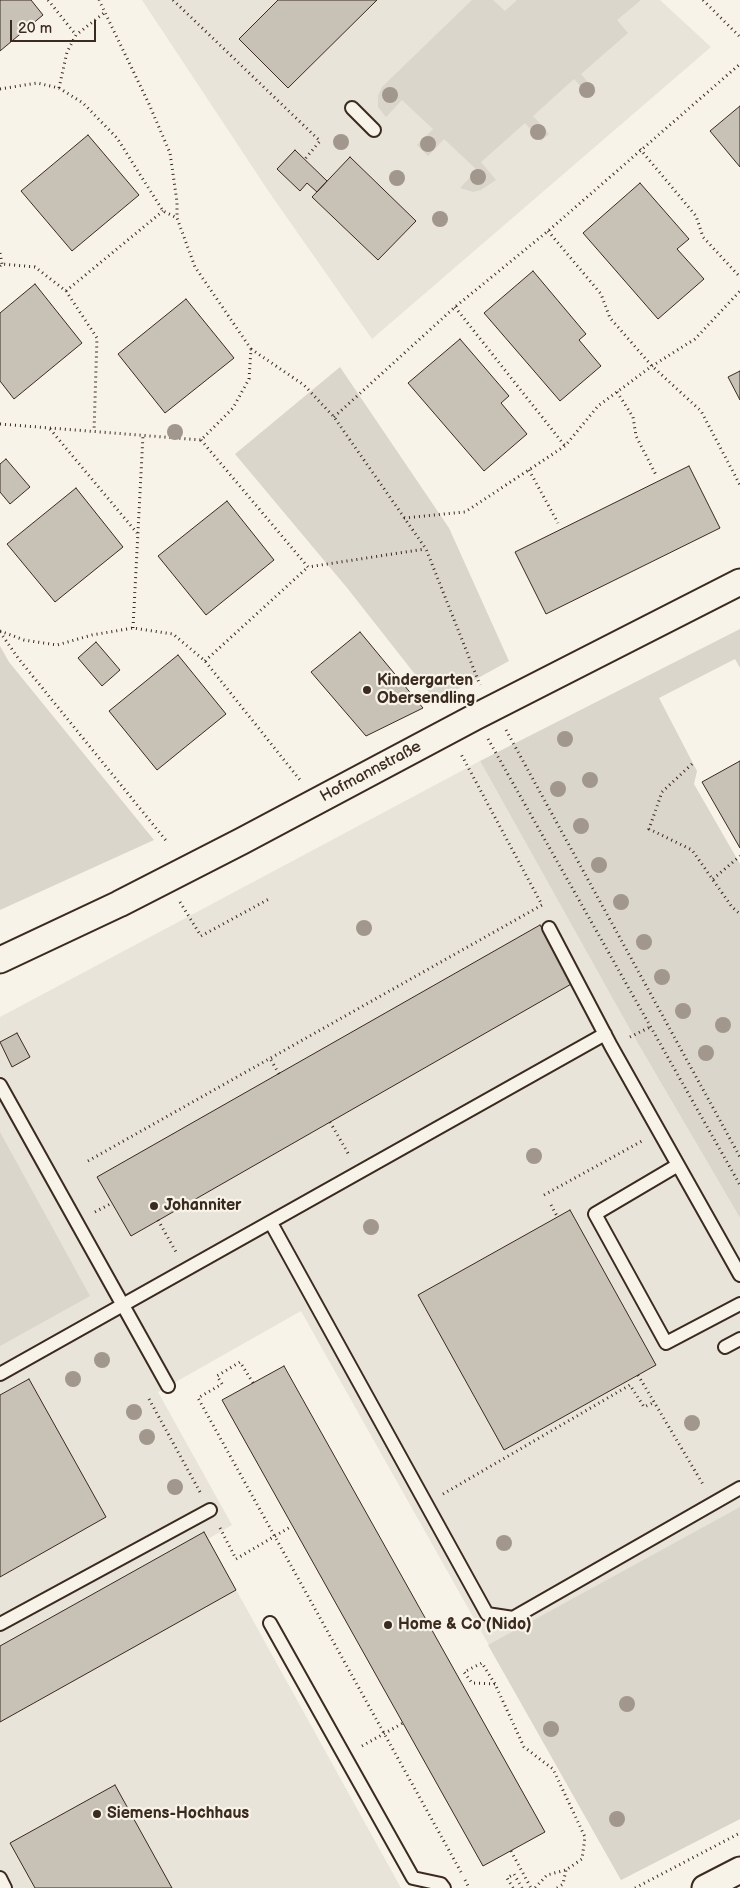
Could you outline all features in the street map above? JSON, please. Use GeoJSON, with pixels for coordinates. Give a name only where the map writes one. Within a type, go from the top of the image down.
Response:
{"type":"FeatureCollection","features":[{"type":"Feature","properties":{"kind":"street","name":"Hofmannstraße"},"geometry":{"type":"LineString","coordinates":[[0,960],[167,880],[485,712],[740,582]]}},
{"type":"Feature","properties":{"kind":"street"},"geometry":{"type":"LineString","coordinates":[[705,1888],[740,1870]]}},
{"type":"Feature","properties":{"kind":"lane"},"geometry":{"type":"LineString","coordinates":[[352,108],[374,130]]}},
{"type":"Feature","properties":{"kind":"lane"},"geometry":{"type":"LineString","coordinates":[[549,928],[605,1034],[740,1275]]}},
{"type":"Feature","properties":{"kind":"lane"},"geometry":{"type":"LineString","coordinates":[[0,1374],[605,1034]]}},
{"type":"Feature","properties":{"kind":"lane"},"geometry":{"type":"LineString","coordinates":[[0,1085],[168,1386]]}},
{"type":"Feature","properties":{"kind":"lane"},"geometry":{"type":"LineString","coordinates":[[678,1165],[595,1214],[666,1343],[740,1304]]}},
{"type":"Feature","properties":{"kind":"lane"},"geometry":{"type":"LineString","coordinates":[[271,1223],[487,1614],[513,1618],[740,1488]]}},
{"type":"Feature","properties":{"kind":"lane"},"geometry":{"type":"LineString","coordinates":[[725,1347],[740,1339]]}},
{"type":"Feature","properties":{"kind":"lane"},"geometry":{"type":"LineString","coordinates":[[0,1624],[210,1510]]}},
{"type":"Feature","properties":{"kind":"lane"},"geometry":{"type":"LineString","coordinates":[[270,1623],[413,1878],[441,1884],[444,1888]]}},
{"type":"Feature","properties":{"kind":"lane"},"geometry":{"type":"LineString","coordinates":[[0,1878],[5,1888]]}},
{"type":"Feature","properties":{"kind":"path"},"geometry":{"type":"LineString","coordinates":[[48,0],[76,35]]}},
{"type":"Feature","properties":{"kind":"path"},"geometry":{"type":"LineString","coordinates":[[99,0],[149,104],[170,153],[178,202],[177,218],[195,267],[251,348],[304,385],[334,417],[426,549],[476,678],[485,712],[740,1185]]}},
{"type":"Feature","properties":{"kind":"path"},"geometry":{"type":"LineString","coordinates":[[173,0],[320,141],[305,160]]}},
{"type":"Feature","properties":{"kind":"path"},"geometry":{"type":"LineString","coordinates":[[703,0],[740,37]]}},
{"type":"Feature","properties":{"kind":"path"},"geometry":{"type":"LineString","coordinates":[[59,88],[67,52],[76,35],[104,13]]}},
{"type":"Feature","properties":{"kind":"path"},"geometry":{"type":"LineString","coordinates":[[334,417],[455,307],[548,230],[740,64]]}},
{"type":"Feature","properties":{"kind":"path"},"geometry":{"type":"LineString","coordinates":[[0,89],[37,83],[59,88],[82,103],[117,138],[163,211],[177,218]]}},
{"type":"Feature","properties":{"kind":"path"},"geometry":{"type":"LineString","coordinates":[[640,149],[696,216],[703,237],[740,277]]}},
{"type":"Feature","properties":{"kind":"path"},"geometry":{"type":"LineString","coordinates":[[66,291],[163,211]]}},
{"type":"Feature","properties":{"kind":"path"},"geometry":{"type":"LineString","coordinates":[[548,230],[602,294],[610,318],[652,366],[701,411],[740,485]]}},
{"type":"Feature","properties":{"kind":"path"},"geometry":{"type":"LineString","coordinates":[[0,253],[1,265],[35,267],[66,291],[97,338],[94,431]]}},
{"type":"Feature","properties":{"kind":"path"},"geometry":{"type":"LineString","coordinates":[[404,518],[465,512],[565,446],[598,406],[652,366],[695,339],[740,291]]}},
{"type":"Feature","properties":{"kind":"path"},"geometry":{"type":"LineString","coordinates":[[455,307],[565,446]]}},
{"type":"Feature","properties":{"kind":"path"},"geometry":{"type":"LineString","coordinates":[[201,440],[234,408],[249,379],[251,348]]}},
{"type":"Feature","properties":{"kind":"path"},"geometry":{"type":"LineString","coordinates":[[617,392],[633,417],[636,436],[656,475]]}},
{"type":"Feature","properties":{"kind":"path"},"geometry":{"type":"LineString","coordinates":[[0,424],[201,440],[308,567]]}},
{"type":"Feature","properties":{"kind":"path"},"geometry":{"type":"LineString","coordinates":[[49,428],[137,533]]}},
{"type":"Feature","properties":{"kind":"path"},"geometry":{"type":"LineString","coordinates":[[133,628],[142,435]]}},
{"type":"Feature","properties":{"kind":"path"},"geometry":{"type":"LineString","coordinates":[[529,470],[558,523]]}},
{"type":"Feature","properties":{"kind":"path"},"geometry":{"type":"LineString","coordinates":[[205,661],[308,567],[426,549]]}},
{"type":"Feature","properties":{"kind":"path"},"geometry":{"type":"LineString","coordinates":[[0,631],[24,640],[57,645],[92,635],[133,628],[173,634],[205,661],[317,801]]}},
{"type":"Feature","properties":{"kind":"path"},"geometry":{"type":"LineString","coordinates":[[0,631],[18,658],[168,843]]}},
{"type":"Feature","properties":{"kind":"path"},"geometry":{"type":"LineString","coordinates":[[485,712],[740,1157]]}},
{"type":"Feature","properties":{"kind":"path"},"geometry":{"type":"LineString","coordinates":[[88,1161],[271,1060],[542,905],[449,731]]}},
{"type":"Feature","properties":{"kind":"path"},"geometry":{"type":"LineString","coordinates":[[692,764],[662,792],[650,829],[692,850],[732,907],[740,914]]}},
{"type":"Feature","properties":{"kind":"path"},"geometry":{"type":"LineString","coordinates":[[712,879],[740,856]]}},
{"type":"Feature","properties":{"kind":"path"},"geometry":{"type":"LineString","coordinates":[[167,880],[201,936],[269,899]]}},
{"type":"Feature","properties":{"kind":"path"},"geometry":{"type":"LineString","coordinates":[[271,1060],[279,1074]]}},
{"type":"Feature","properties":{"kind":"path"},"geometry":{"type":"LineString","coordinates":[[330,1122],[359,1173]]}},
{"type":"Feature","properties":{"kind":"path"},"geometry":{"type":"LineString","coordinates":[[544,1195],[660,1131]]}},
{"type":"Feature","properties":{"kind":"path"},"geometry":{"type":"LineString","coordinates":[[551,1205],[558,1218]]}},
{"type":"Feature","properties":{"kind":"path"},"geometry":{"type":"LineString","coordinates":[[158,1220],[186,1270]]}},
{"type":"Feature","properties":{"kind":"path"},"geometry":{"type":"LineString","coordinates":[[253,1383],[240,1362],[217,1376],[222,1384],[198,1398],[469,1888]]}},
{"type":"Feature","properties":{"kind":"path"},"geometry":{"type":"LineString","coordinates":[[159,1371],[140,1382],[236,1559],[292,1526]]}},
{"type":"Feature","properties":{"kind":"path"},"geometry":{"type":"LineString","coordinates":[[638,1375],[714,1503]]}},
{"type":"Feature","properties":{"kind":"path"},"geometry":{"type":"LineString","coordinates":[[426,1504],[630,1385],[644,1407],[655,1402]]}},
{"type":"Feature","properties":{"kind":"path"},"geometry":{"type":"LineString","coordinates":[[495,1684],[472,1683],[464,1672],[482,1663],[495,1684],[524,1747],[553,1769],[585,1837],[582,1859],[566,1870],[547,1876],[533,1888],[510,1851]]}},
{"type":"Feature","properties":{"kind":"path"},"geometry":{"type":"LineString","coordinates":[[345,1755],[403,1723]]}},
{"type":"Feature","properties":{"kind":"path"},"geometry":{"type":"LineString","coordinates":[[635,1888],[740,1833]]}},
{"type":"Feature","properties":{"kind":"path"},"geometry":{"type":"LineString","coordinates":[[557,1888],[563,1884],[566,1870]]}},
{"type":"Feature","properties":{"kind":"path"},"geometry":{"type":"LineString","coordinates":[[512,1888],[507,1878],[514,1874],[522,1888]]}},
{"type":"Feature","properties":{"kind":"shaded area"},"geometry":{"type":"Polygon","coordinates":[[[142,0],[660,0],[711,47],[372,339],[269,192],[142,0]]]}},
{"type":"Feature","properties":{"kind":"shaded area"},"geometry":{"type":"Polygon","coordinates":[[[472,0],[493,0],[505,11],[517,0],[641,0],[617,20],[628,33],[581,74],[596,92],[591,98],[574,79],[533,116],[549,134],[541,141],[525,123],[481,162],[496,180],[481,190],[473,192],[460,188],[477,170],[444,139],[428,156],[417,145],[433,129],[402,100],[386,117],[378,107],[378,96],[382,87],[472,0]]]}},
{"type":"Feature","properties":{"kind":"shaded area"},"geometry":{"type":"Polygon","coordinates":[[[340,367],[449,528],[509,661],[436,701],[348,589],[235,454],[340,367]]]}},
{"type":"Feature","properties":{"kind":"shaded area"},"geometry":{"type":"Polygon","coordinates":[[[740,629],[740,668],[735,659],[659,698],[697,771],[694,784],[740,864],[740,1218],[633,1035],[480,761],[740,629]]]}},
{"type":"Feature","properties":{"kind":"shaded area"},"geometry":{"type":"Polygon","coordinates":[[[0,646],[9,662],[154,840],[0,910],[0,646]]]}},
{"type":"Feature","properties":{"kind":"shaded area"},"geometry":{"type":"Polygon","coordinates":[[[480,761],[633,1035],[740,1218],[740,1819],[621,1880],[301,1311],[158,1392],[232,1525],[208,1539],[401,1888],[0,1888],[0,1017],[480,761]]]}},
{"type":"Feature","properties":{"kind":"shaded area"},"geometry":{"type":"Polygon","coordinates":[[[0,1132],[90,1296],[0,1346],[0,1132]]]}},
{"type":"Feature","properties":{"kind":"shaded area"},"geometry":{"type":"Polygon","coordinates":[[[740,1507],[740,1819],[621,1880],[488,1645],[740,1507]]]}},
{"type":"Feature","properties":{"kind":"building"},"geometry":{"type":"Polygon","coordinates":[[[0,0],[31,0],[43,15],[0,51],[0,0]]]}},
{"type":"Feature","properties":{"kind":"building"},"geometry":{"type":"Polygon","coordinates":[[[278,0],[377,0],[288,88],[239,39],[278,0]]]}},
{"type":"Feature","properties":{"kind":"building"},"geometry":{"type":"Polygon","coordinates":[[[740,106],[740,167],[710,131],[740,106]]]}},
{"type":"Feature","properties":{"kind":"building"},"geometry":{"type":"Polygon","coordinates":[[[88,135],[139,195],[72,251],[21,191],[88,135]]]}},
{"type":"Feature","properties":{"kind":"building"},"geometry":{"type":"Polygon","coordinates":[[[295,150],[327,181],[317,192],[307,183],[300,191],[277,169],[295,150]]]}},
{"type":"Feature","properties":{"kind":"building"},"geometry":{"type":"Polygon","coordinates":[[[350,157],[416,221],[378,260],[312,197],[350,157]]]}},
{"type":"Feature","properties":{"kind":"building"},"geometry":{"type":"Polygon","coordinates":[[[640,183],[689,239],[677,249],[704,279],[658,319],[583,233],[640,183]]]}},
{"type":"Feature","properties":{"kind":"building"},"geometry":{"type":"Polygon","coordinates":[[[533,271],[586,334],[579,340],[601,366],[560,401],[484,313],[533,271]]]}},
{"type":"Feature","properties":{"kind":"building"},"geometry":{"type":"Polygon","coordinates":[[[35,284],[82,343],[14,399],[0,381],[0,313],[35,284]]]}},
{"type":"Feature","properties":{"kind":"building"},"geometry":{"type":"Polygon","coordinates":[[[186,299],[234,358],[165,413],[118,354],[186,299]]]}},
{"type":"Feature","properties":{"kind":"building"},"geometry":{"type":"Polygon","coordinates":[[[460,339],[509,396],[501,403],[527,434],[484,471],[408,383],[460,339]]]}},
{"type":"Feature","properties":{"kind":"building"},"geometry":{"type":"Polygon","coordinates":[[[740,371],[740,400],[728,377],[740,371]]]}},
{"type":"Feature","properties":{"kind":"building"},"geometry":{"type":"Polygon","coordinates":[[[6,459],[30,487],[10,504],[0,492],[0,464],[6,459]]]}},
{"type":"Feature","properties":{"kind":"building"},"geometry":{"type":"Polygon","coordinates":[[[689,466],[720,528],[546,614],[515,552],[689,466]]]}},
{"type":"Feature","properties":{"kind":"building"},"geometry":{"type":"Polygon","coordinates":[[[76,488],[123,547],[55,602],[7,544],[76,488]]]}},
{"type":"Feature","properties":{"kind":"building"},"geometry":{"type":"Polygon","coordinates":[[[227,501],[274,560],[206,615],[158,556],[227,501]]]}},
{"type":"Feature","properties":{"kind":"building","name":"Kindergarten Obersendling"},"geometry":{"type":"Polygon","coordinates":[[[360,632],[423,708],[366,736],[311,672],[360,632]]]}},
{"type":"Feature","properties":{"kind":"building"},"geometry":{"type":"Polygon","coordinates":[[[96,642],[120,670],[102,686],[78,658],[96,642]]]}},
{"type":"Feature","properties":{"kind":"building"},"geometry":{"type":"Polygon","coordinates":[[[178,655],[226,714],[157,770],[109,711],[178,655]]]}},
{"type":"Feature","properties":{"kind":"building"},"geometry":{"type":"Polygon","coordinates":[[[740,761],[740,848],[702,782],[740,761]]]}},
{"type":"Feature","properties":{"kind":"building"},"geometry":{"type":"Polygon","coordinates":[[[540,925],[573,983],[131,1236],[97,1177],[540,925]]]}},
{"type":"Feature","properties":{"kind":"building"},"geometry":{"type":"Polygon","coordinates":[[[17,1033],[30,1057],[12,1067],[0,1042],[17,1033]]]}},
{"type":"Feature","properties":{"kind":"building"},"geometry":{"type":"Polygon","coordinates":[[[570,1210],[656,1365],[504,1450],[418,1295],[570,1210]]]}},
{"type":"Feature","properties":{"kind":"building","name":"Home & Co (Nido)"},"geometry":{"type":"Polygon","coordinates":[[[284,1366],[545,1832],[483,1866],[222,1400],[284,1366]]]}},
{"type":"Feature","properties":{"kind":"building"},"geometry":{"type":"Polygon","coordinates":[[[29,1379],[106,1517],[0,1577],[0,1395],[29,1379]]]}},
{"type":"Feature","properties":{"kind":"building"},"geometry":{"type":"Polygon","coordinates":[[[204,1532],[236,1590],[0,1722],[0,1646],[204,1532]]]}},
{"type":"Feature","properties":{"kind":"building","name":"Siemens-Hochhaus"},"geometry":{"type":"Polygon","coordinates":[[[115,1785],[172,1888],[35,1888],[10,1843],[115,1785]]]}},
{"type":"Feature","properties":{"kind":"place","name":"Kindergarten Obersendling"},"geometry":{"type":"Point","coordinates":[367,690]}},
{"type":"Feature","properties":{"kind":"place","name":"Johanniter"},"geometry":{"type":"Point","coordinates":[154,1206]}},
{"type":"Feature","properties":{"kind":"place","name":"Home & Co (Nido)"},"geometry":{"type":"Point","coordinates":[388,1625]}},
{"type":"Feature","properties":{"kind":"place","name":"Siemens-Hochhaus"},"geometry":{"type":"Point","coordinates":[97,1814]}}]}
